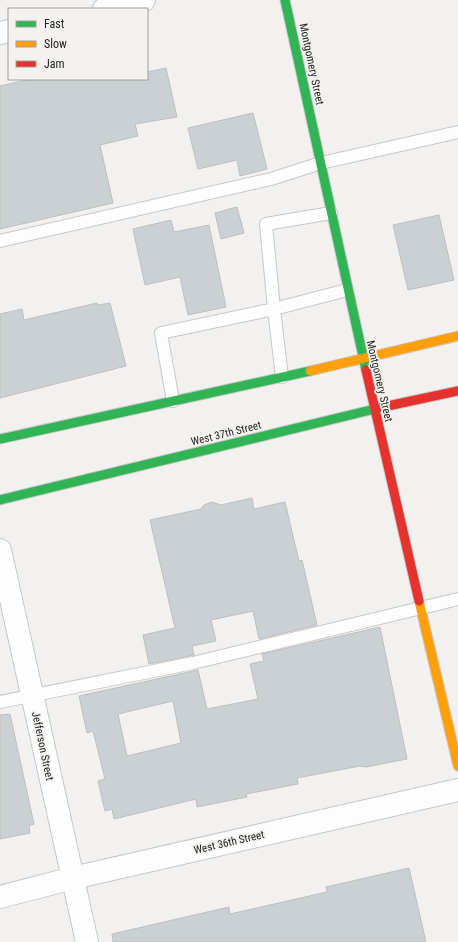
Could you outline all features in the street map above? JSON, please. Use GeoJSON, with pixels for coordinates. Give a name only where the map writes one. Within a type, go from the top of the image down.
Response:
{"type":"FeatureCollection","features":[{"type":"Feature","properties":{"kind":"main road","name":"Montgomery Street"},"geometry":{"type":"LineString","coordinates":[[286,0],[347,290],[458,766]]}},
{"type":"Feature","properties":{"kind":"main road"},"geometry":{"type":"LineString","coordinates":[[0,439],[363,359],[458,336]]}},
{"type":"Feature","properties":{"kind":"main road","name":"West 37th Street"},"geometry":{"type":"LineString","coordinates":[[0,500],[374,409],[458,391]]}},
{"type":"Feature","properties":{"kind":"street"},"geometry":{"type":"LineString","coordinates":[[108,8],[144,0]]}},
{"type":"Feature","properties":{"kind":"street","name":"Jefferson Street"},"geometry":{"type":"LineString","coordinates":[[0,550],[87,942]]}},
{"type":"Feature","properties":{"kind":"street","name":"West 36th Street"},"geometry":{"type":"LineString","coordinates":[[0,897],[73,878],[458,790]]}},
{"type":"Feature","properties":{"kind":"lane"},"geometry":{"type":"LineString","coordinates":[[0,241],[271,179],[321,163],[458,132]]}},
{"type":"Feature","properties":{"kind":"lane"},"geometry":{"type":"LineString","coordinates":[[282,377],[266,224],[331,213]]}},
{"type":"Feature","properties":{"kind":"lane"},"geometry":{"type":"LineString","coordinates":[[173,401],[161,333],[274,309],[347,290]]}},
{"type":"Feature","properties":{"kind":"lane"},"geometry":{"type":"LineString","coordinates":[[0,702],[32,694],[193,663],[458,599]]}},
{"type":"Feature","properties":{"kind":"building"},"geometry":{"type":"Polygon","coordinates":[[[166,68],[177,117],[135,124],[138,136],[100,145],[113,203],[0,229],[0,86],[27,80],[148,80],[148,72],[166,68]]]}},
{"type":"Feature","properties":{"kind":"building"},"geometry":{"type":"Polygon","coordinates":[[[253,113],[267,169],[240,176],[237,160],[198,169],[188,128],[253,113]]]}},
{"type":"Feature","properties":{"kind":"building"},"geometry":{"type":"Polygon","coordinates":[[[237,207],[244,233],[221,239],[215,213],[237,207]]]}},
{"type":"Feature","properties":{"kind":"building"},"geometry":{"type":"Polygon","coordinates":[[[439,215],[454,280],[408,290],[393,225],[439,215]]]}},
{"type":"Feature","properties":{"kind":"building"},"geometry":{"type":"Polygon","coordinates":[[[171,220],[174,232],[209,225],[226,307],[188,315],[180,277],[145,285],[133,229],[171,220]]]}},
{"type":"Feature","properties":{"kind":"building"},"geometry":{"type":"Polygon","coordinates":[[[97,303],[98,305],[110,303],[126,366],[0,398],[0,314],[22,309],[24,320],[97,303]]]}},
{"type":"Feature","properties":{"kind":"building"},"geometry":{"type":"Polygon","coordinates":[[[252,498],[254,509],[285,502],[299,561],[302,560],[317,625],[259,639],[253,611],[211,620],[216,641],[192,646],[194,655],[149,664],[143,635],[175,628],[150,520],[201,509],[204,505],[212,502],[221,505],[252,498]]]}},
{"type":"Feature","properties":{"kind":"building"},"geometry":{"type":"Polygon","coordinates":[[[380,627],[407,759],[297,778],[298,784],[246,794],[247,797],[197,807],[196,799],[114,819],[112,809],[105,811],[98,781],[105,779],[93,731],[87,733],[79,696],[198,670],[207,709],[258,699],[250,664],[264,661],[262,654],[380,627]],[[173,701],[118,714],[127,756],[181,743],[173,701]]]}},
{"type":"Feature","properties":{"kind":"building"},"geometry":{"type":"Polygon","coordinates":[[[10,714],[34,824],[29,826],[30,833],[0,839],[0,715],[10,714]]]}},
{"type":"Feature","properties":{"kind":"building"},"geometry":{"type":"Polygon","coordinates":[[[409,868],[426,942],[113,942],[112,934],[229,907],[230,914],[327,892],[326,887],[409,868]]]}},
{"type":"Feature","properties":{"kind":"traffic: fast"},"geometry":{"type":"LineString","coordinates":[[285,0],[366,370]]}},
{"type":"Feature","properties":{"kind":"traffic: fast"},"geometry":{"type":"LineString","coordinates":[[0,439],[310,371]]}},
{"type":"Feature","properties":{"kind":"traffic: fast"},"geometry":{"type":"LineString","coordinates":[[0,500],[383,407]]}},
{"type":"Feature","properties":{"kind":"traffic: slow"},"geometry":{"type":"LineString","coordinates":[[310,371],[458,336]]}},
{"type":"Feature","properties":{"kind":"traffic: slow"},"geometry":{"type":"LineString","coordinates":[[419,601],[458,766]]}},
{"type":"Feature","properties":{"kind":"traffic: jam"},"geometry":{"type":"LineString","coordinates":[[366,370],[419,601]]}},
{"type":"Feature","properties":{"kind":"traffic: jam"},"geometry":{"type":"LineString","coordinates":[[383,407],[458,391]]}}]}
